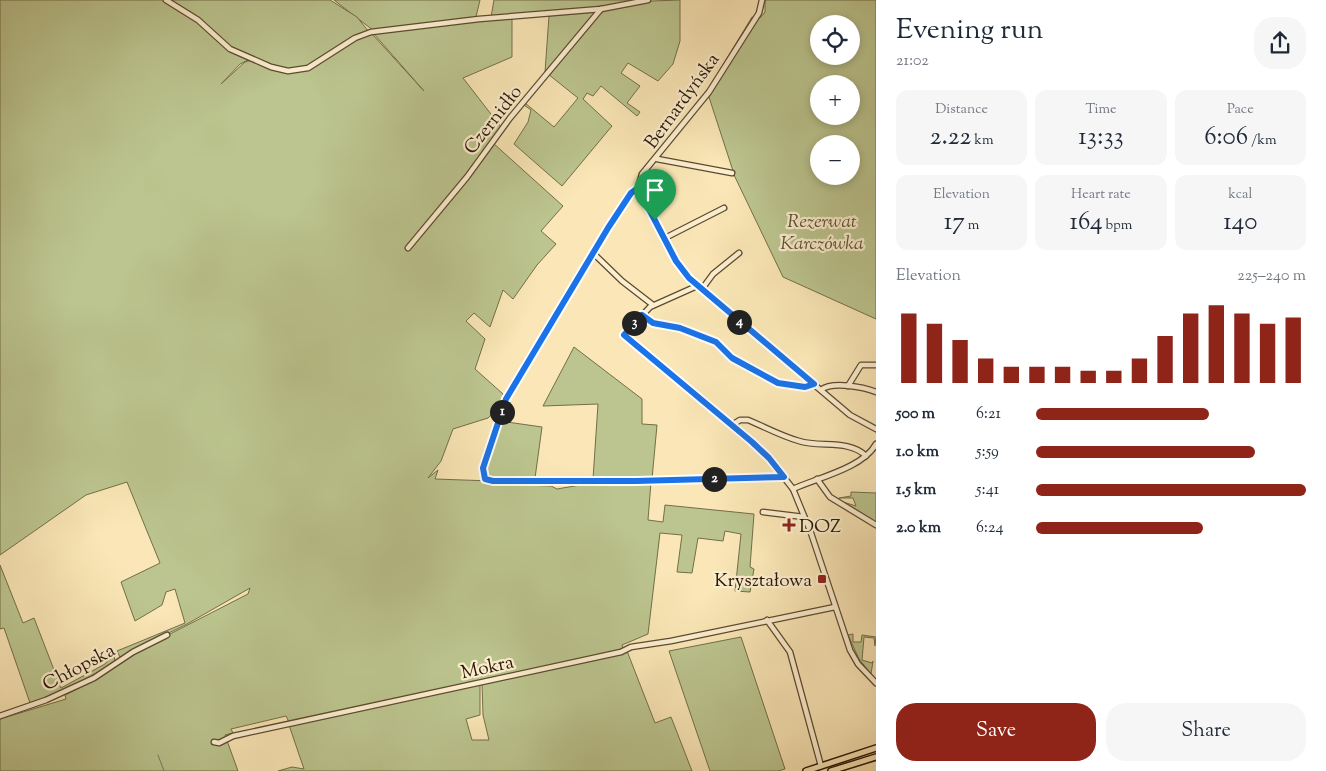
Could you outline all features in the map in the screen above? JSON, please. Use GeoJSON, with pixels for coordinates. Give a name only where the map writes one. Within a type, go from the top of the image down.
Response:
{"type":"FeatureCollection","features":[{"type":"Feature","properties":{"kind":"main road"},"geometry":{"type":"LineString","coordinates":[[806,771],[876,748]]}},
{"type":"Feature","properties":{"kind":"main road"},"geometry":{"type":"LineString","coordinates":[[831,771],[876,757]]}},
{"type":"Feature","properties":{"kind":"street"},"geometry":{"type":"LineString","coordinates":[[166,0],[198,20],[230,49],[271,66],[288,70],[308,68],[355,38],[371,32],[479,19],[601,9],[648,0]]}},
{"type":"Feature","properties":{"kind":"street","name":"Bernardyńska"},"geometry":{"type":"LineString","coordinates":[[761,1],[759,13],[715,83],[657,159],[642,174],[638,188],[630,194],[506,399],[483,468],[485,479],[493,481],[636,481],[784,477]]}},
{"type":"Feature","properties":{"kind":"street","name":"Czernidło"},"geometry":{"type":"LineString","coordinates":[[408,248],[466,177],[510,118],[601,9]]}},
{"type":"Feature","properties":{"kind":"street"},"geometry":{"type":"LineString","coordinates":[[657,159],[732,172]]}},
{"type":"Feature","properties":{"kind":"street"},"geometry":{"type":"LineString","coordinates":[[638,188],[679,265],[697,286],[850,415],[876,429]]}},
{"type":"Feature","properties":{"kind":"street"},"geometry":{"type":"LineString","coordinates":[[665,238],[724,208]]}},
{"type":"Feature","properties":{"kind":"street"},"geometry":{"type":"LineString","coordinates":[[702,290],[713,274],[739,252]]}},
{"type":"Feature","properties":{"kind":"street"},"geometry":{"type":"LineString","coordinates":[[594,254],[622,281],[653,305]]}},
{"type":"Feature","properties":{"kind":"street"},"geometry":{"type":"LineString","coordinates":[[697,286],[653,305],[624,335],[732,425],[769,458],[784,477],[792,489],[804,516],[850,650],[858,664],[876,683]]}},
{"type":"Feature","properties":{"kind":"street"},"geometry":{"type":"LineString","coordinates":[[642,315],[653,323],[680,328],[716,342],[732,358],[778,383],[805,387],[814,384]]}},
{"type":"Feature","properties":{"kind":"street"},"geometry":{"type":"LineString","coordinates":[[848,386],[861,365],[876,365]]}},
{"type":"Feature","properties":{"kind":"street"},"geometry":{"type":"LineString","coordinates":[[821,390],[826,387],[848,386],[863,387],[876,392]]}},
{"type":"Feature","properties":{"kind":"street"},"geometry":{"type":"LineString","coordinates":[[732,425],[740,420],[748,420],[798,441],[836,445],[857,450],[866,456]]}},
{"type":"Feature","properties":{"kind":"street"},"geometry":{"type":"LineString","coordinates":[[792,489],[848,466],[866,456],[876,444]]}},
{"type":"Feature","properties":{"kind":"street"},"geometry":{"type":"LineString","coordinates":[[817,478],[830,497],[876,525]]}},
{"type":"Feature","properties":{"kind":"street"},"geometry":{"type":"LineString","coordinates":[[763,512],[804,516]]}},
{"type":"Feature","properties":{"kind":"street","name":"Mokra"},"geometry":{"type":"LineString","coordinates":[[214,742],[219,743],[233,736],[631,648],[835,607]]}},
{"type":"Feature","properties":{"kind":"street"},"geometry":{"type":"LineString","coordinates":[[767,620],[790,652],[821,766]]}},
{"type":"Feature","properties":{"kind":"street","name":"Chłopska"},"geometry":{"type":"LineString","coordinates":[[0,716],[46,700],[94,678],[133,652],[167,635]]}},
{"type":"Feature","properties":{"kind":"green space"},"geometry":{"type":"Polygon","coordinates":[[[0,0],[163,0],[197,21],[221,43],[250,59],[240,64],[221,84],[245,62],[252,60],[275,69],[299,71],[356,39],[372,34],[424,91],[374,34],[429,27],[374,31],[334,0],[480,0],[475,21],[512,19],[512,57],[463,78],[501,127],[449,197],[493,143],[563,206],[541,231],[556,244],[537,265],[513,299],[503,290],[490,327],[474,313],[466,321],[485,339],[475,369],[503,394],[503,404],[488,418],[453,429],[441,461],[428,478],[438,470],[435,479],[520,482],[521,485],[551,486],[557,489],[592,483],[651,482],[648,520],[663,522],[665,505],[754,514],[750,567],[754,569],[750,592],[735,591],[741,534],[725,531],[723,541],[698,538],[692,573],[677,572],[682,535],[660,533],[648,634],[622,645],[624,650],[289,722],[286,716],[231,729],[233,733],[225,735],[238,771],[0,771],[0,719],[66,699],[65,695],[93,681],[133,653],[248,594],[250,588],[187,624],[120,657],[117,651],[185,623],[175,589],[166,592],[162,605],[135,621],[121,582],[160,563],[127,482],[86,495],[0,555],[0,0]]]}},
{"type":"Feature","properties":{"kind":"green space"},"geometry":{"type":"Polygon","coordinates":[[[169,0],[330,0],[357,17],[369,32],[308,67],[282,68],[253,58],[226,44],[205,23],[169,0]]]}},
{"type":"Feature","properties":{"kind":"green space"},"geometry":{"type":"Polygon","coordinates":[[[494,0],[642,0],[598,8],[491,17],[494,0]]]}},
{"type":"Feature","properties":{"kind":"green space"},"geometry":{"type":"Polygon","coordinates":[[[680,0],[680,41],[673,64],[658,81],[628,63],[621,73],[640,86],[627,103],[640,112],[637,116],[601,86],[593,96],[587,93],[583,99],[612,126],[562,186],[514,144],[528,122],[531,110],[524,105],[507,125],[525,103],[554,127],[578,98],[548,74],[601,11],[651,1],[680,0]]]}},
{"type":"Feature","properties":{"kind":"green space","name":"Rezerwat Karczówka"},"geometry":{"type":"Polygon","coordinates":[[[765,0],[876,0],[876,319],[783,277],[735,177],[707,91],[752,17],[760,18],[765,12],[765,0]]]}},
{"type":"Feature","properties":{"kind":"green space"},"geometry":{"type":"Polygon","coordinates":[[[596,12],[545,72],[549,16],[596,12]]]}},
{"type":"Feature","properties":{"kind":"green space"},"geometry":{"type":"Polygon","coordinates":[[[574,347],[642,399],[642,424],[657,425],[652,479],[593,479],[598,404],[543,406],[574,347]]]}},
{"type":"Feature","properties":{"kind":"green space"},"geometry":{"type":"Polygon","coordinates":[[[500,421],[542,427],[535,478],[494,479],[487,475],[487,466],[500,421]]]}},
{"type":"Feature","properties":{"kind":"green space"},"geometry":{"type":"Polygon","coordinates":[[[851,492],[876,493],[876,523],[840,501],[856,506],[853,498],[839,498],[851,496],[851,492]]]}},
{"type":"Feature","properties":{"kind":"green space"},"geometry":{"type":"Polygon","coordinates":[[[0,565],[23,623],[34,618],[61,688],[105,664],[114,653],[115,663],[54,696],[30,703],[4,628],[0,629],[0,565]]]}},
{"type":"Feature","properties":{"kind":"green space"},"geometry":{"type":"Polygon","coordinates":[[[853,634],[853,642],[861,642],[862,635],[876,637],[875,646],[874,638],[864,637],[862,660],[872,663],[873,661],[871,674],[859,659],[848,635],[853,634]]]}},
{"type":"Feature","properties":{"kind":"green space"},"geometry":{"type":"Polygon","coordinates":[[[741,637],[785,769],[778,771],[710,771],[669,651],[741,637]]]}},
{"type":"Feature","properties":{"kind":"green space"},"geometry":{"type":"Polygon","coordinates":[[[627,651],[655,723],[671,717],[692,771],[278,771],[292,767],[304,769],[289,725],[480,684],[480,715],[466,719],[472,740],[489,740],[483,715],[482,684],[627,651]]]}},
{"type":"Feature","properties":{"kind":"waterway"},"geometry":{"type":"LineString","coordinates":[[158,755],[164,771]]}},
{"type":"Feature","properties":{"kind":"place","name":"DOZ"},"geometry":{"type":"Point","coordinates":[789,525]}},
{"type":"Feature","properties":{"kind":"place","name":"Kryształowa"},"geometry":{"type":"Point","coordinates":[822,579]}},
{"type":"Feature","properties":{"kind":"route"},"geometry":{"type":"LineString","coordinates":[[638,188],[655,220],[682,270],[689,278],[814,384],[805,387],[778,383],[732,358],[716,342],[680,328],[653,323],[642,315],[624,335],[752,442],[769,458],[784,477],[636,481],[493,481],[485,479],[483,468],[506,399],[526,369],[608,228],[631,193],[638,188]]}}]}
